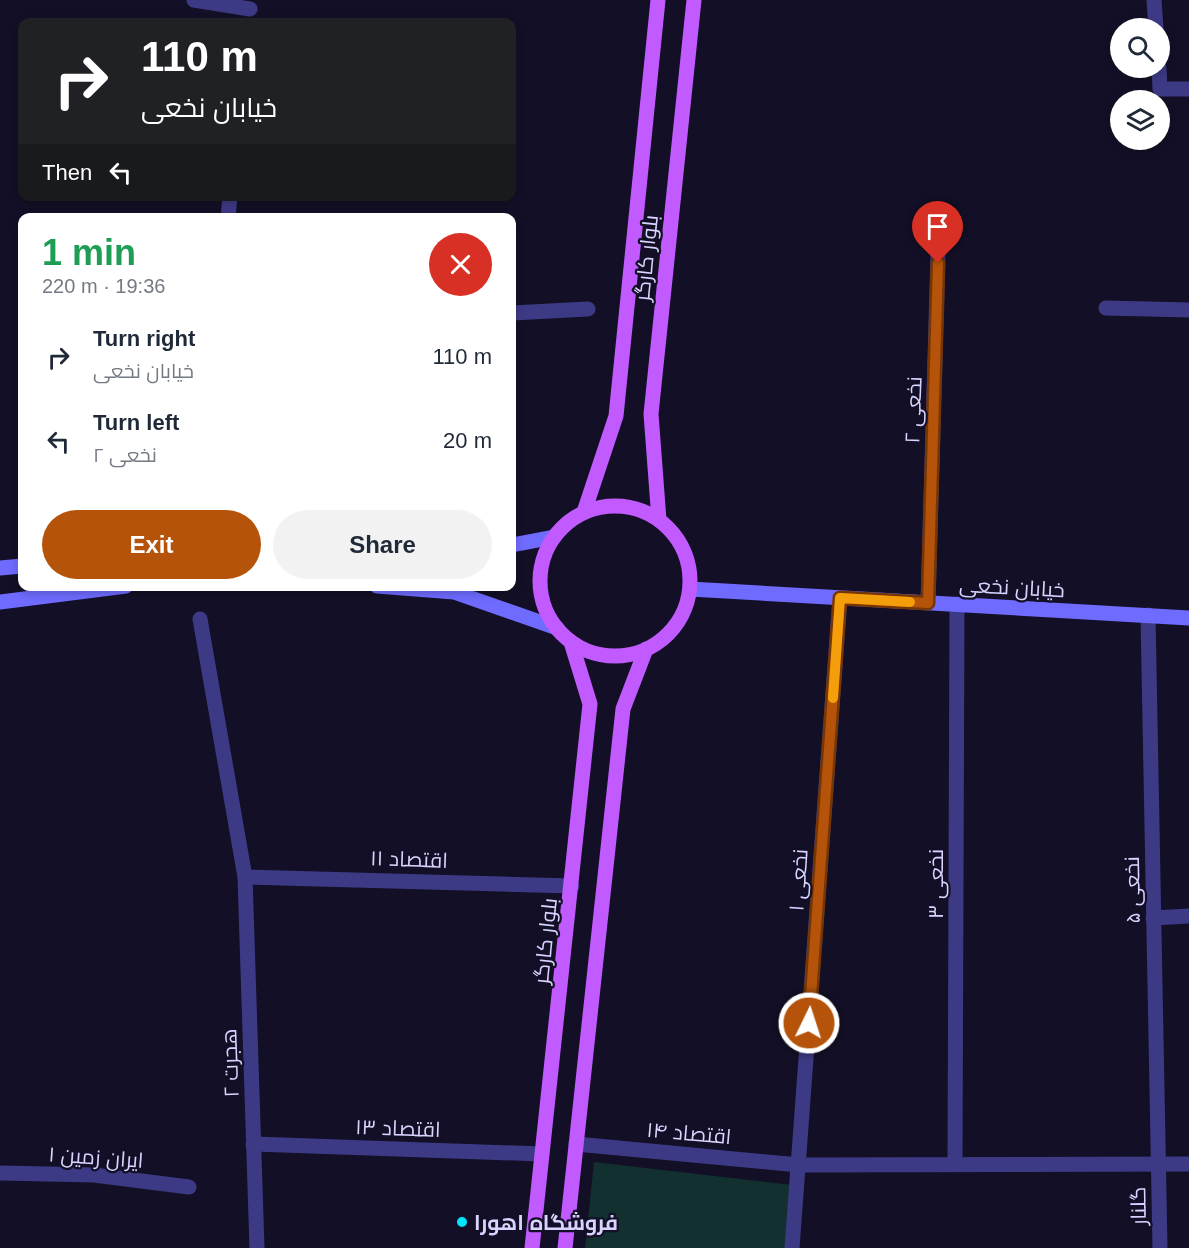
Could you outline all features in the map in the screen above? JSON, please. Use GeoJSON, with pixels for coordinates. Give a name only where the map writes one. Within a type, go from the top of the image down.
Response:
{"type":"FeatureCollection","features":[{"type":"Feature","properties":{"kind":"main road","name":"بلوار کارگر"},"geometry":{"type":"LineString","coordinates":[[584,512],[615,416],[658,0]]}},
{"type":"Feature","properties":{"kind":"main road","name":"بلوار کارگر"},"geometry":{"type":"LineString","coordinates":[[659,520],[651,414],[697,0]]}},
{"type":"Feature","properties":{"kind":"main road"},"geometry":{"type":"LineString","coordinates":[[623,506],[642,511],[659,520],[674,534],[684,551],[689,570],[690,589],[685,608],[676,625],[662,640],[646,649],[627,655],[607,656],[588,651],[571,642],[557,628],[546,611],[541,592],[543,563],[554,537],[568,522],[584,512],[603,507],[623,506]]}},
{"type":"Feature","properties":{"kind":"main road"},"geometry":{"type":"LineString","coordinates":[[516,544],[554,537]]}},
{"type":"Feature","properties":{"kind":"main road"},"geometry":{"type":"LineString","coordinates":[[0,568],[18,566]]}},
{"type":"Feature","properties":{"kind":"main road","name":"خیابان نخعی"},"geometry":{"type":"LineString","coordinates":[[690,589],[1189,618]]}},
{"type":"Feature","properties":{"kind":"main road"},"geometry":{"type":"LineString","coordinates":[[0,602],[87,591]]}},
{"type":"Feature","properties":{"kind":"main road"},"geometry":{"type":"LineString","coordinates":[[441,591],[454,592],[557,628]]}},
{"type":"Feature","properties":{"kind":"main road","name":"بلوار کارگر"},"geometry":{"type":"LineString","coordinates":[[532,1248],[590,704],[571,642]]}},
{"type":"Feature","properties":{"kind":"main road"},"geometry":{"type":"LineString","coordinates":[[565,1248],[623,709],[646,649]]}},
{"type":"Feature","properties":{"kind":"street"},"geometry":{"type":"LineString","coordinates":[[194,0],[250,11]]}},
{"type":"Feature","properties":{"kind":"street"},"geometry":{"type":"LineString","coordinates":[[1154,0],[1155,18]]}},
{"type":"Feature","properties":{"kind":"street"},"geometry":{"type":"LineString","coordinates":[[1159,78],[1160,89],[1189,89]]}},
{"type":"Feature","properties":{"kind":"street","name":"۲ نخعی"},"geometry":{"type":"LineString","coordinates":[[928,603],[939,218]]}},
{"type":"Feature","properties":{"kind":"street"},"geometry":{"type":"LineString","coordinates":[[1106,308],[1189,310]]}},
{"type":"Feature","properties":{"kind":"street"},"geometry":{"type":"LineString","coordinates":[[516,313],[588,309]]}},
{"type":"Feature","properties":{"kind":"street","name":"نخعی ۱"},"geometry":{"type":"LineString","coordinates":[[792,1248],[840,598]]}},
{"type":"Feature","properties":{"kind":"street","name":"نخعی ۳"},"geometry":{"type":"LineString","coordinates":[[955,1164],[957,604]]}},
{"type":"Feature","properties":{"kind":"street","name":"نخعی ۵"},"geometry":{"type":"LineString","coordinates":[[1148,615],[1158,1164]]}},
{"type":"Feature","properties":{"kind":"street","name":"هجرت ۲"},"geometry":{"type":"LineString","coordinates":[[200,619],[245,877],[257,1248]]}},
{"type":"Feature","properties":{"kind":"street","name":"اقتصاد ۱۱"},"geometry":{"type":"LineString","coordinates":[[245,877],[572,886]]}},
{"type":"Feature","properties":{"kind":"street"},"geometry":{"type":"LineString","coordinates":[[1153,918],[1189,916]]}},
{"type":"Feature","properties":{"kind":"street","name":"اقتصاد ۱۳"},"geometry":{"type":"LineString","coordinates":[[253,1144],[542,1154]]}},
{"type":"Feature","properties":{"kind":"street","name":"اقتصاد ۱۴"},"geometry":{"type":"LineString","coordinates":[[576,1144],[799,1165],[1189,1164]]}},
{"type":"Feature","properties":{"kind":"street","name":"گلنار"},"geometry":{"type":"LineString","coordinates":[[1158,1164],[1160,1248]]}},
{"type":"Feature","properties":{"kind":"street","name":"ایران زمین ۱"},"geometry":{"type":"LineString","coordinates":[[0,1173],[94,1175],[189,1186]]}},
{"type":"Feature","properties":{"kind":"green space"},"geometry":{"type":"Polygon","coordinates":[[[594,1162],[793,1185],[789,1248],[585,1248],[594,1162]]]}},
{"type":"Feature","properties":{"kind":"slow traffic"},"geometry":{"type":"LineString","coordinates":[[833,698],[840,598],[910,602]]}},
{"type":"Feature","properties":{"kind":"place","name":"فروشگاه اهورا"},"geometry":{"type":"Point","coordinates":[462,1222]}},
{"type":"Feature","properties":{"kind":"route"},"geometry":{"type":"LineString","coordinates":[[809,1023],[840,598],[928,603],[938,263]]}}]}
